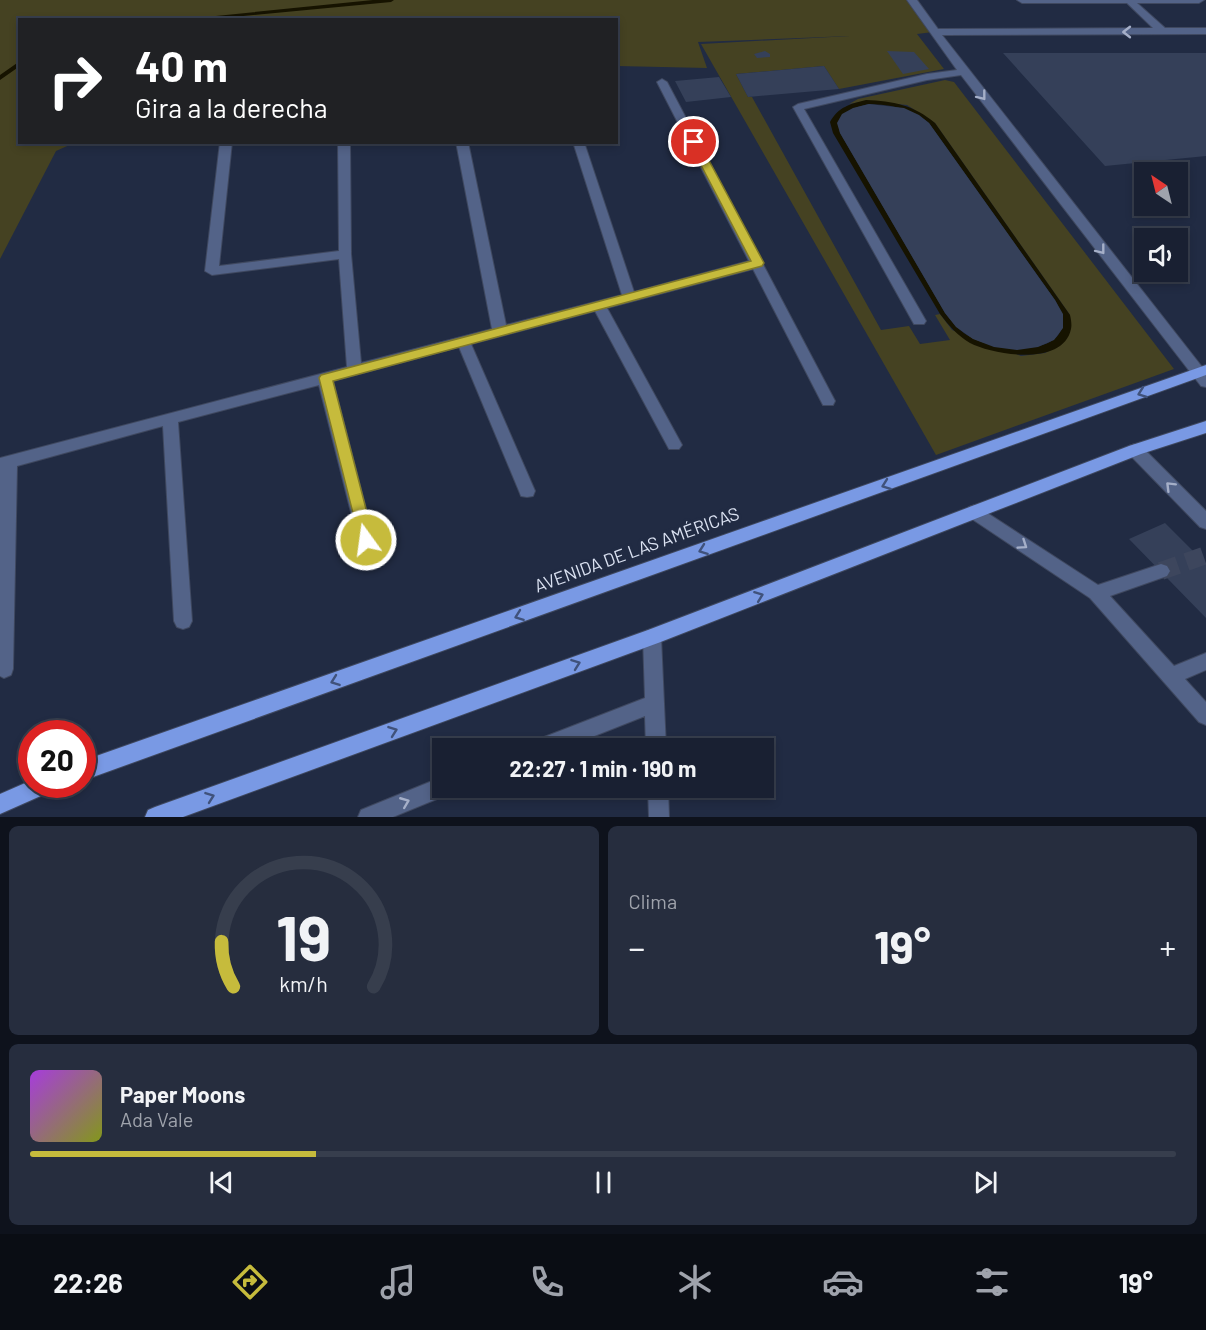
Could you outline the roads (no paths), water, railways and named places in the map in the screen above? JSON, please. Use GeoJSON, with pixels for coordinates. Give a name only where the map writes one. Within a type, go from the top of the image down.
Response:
{"type":"FeatureCollection","features":[{"type":"Feature","properties":{"kind":"main road","name":"AVENIDA DE LAS AMÉRICAS"},"geometry":{"type":"LineString","coordinates":[[96,766],[1203,375]]}},
{"type":"Feature","properties":{"kind":"main road"},"geometry":{"type":"LineString","coordinates":[[155,817],[652,637],[1135,450],[1206,427]]}},
{"type":"Feature","properties":{"kind":"main road"},"geometry":{"type":"LineString","coordinates":[[0,804],[18,796]]}},
{"type":"Feature","properties":{"kind":"street"},"geometry":{"type":"LineString","coordinates":[[912,0],[964,72],[1203,375]]}},
{"type":"Feature","properties":{"kind":"street"},"geometry":{"type":"LineString","coordinates":[[1022,0],[1199,0]]}},
{"type":"Feature","properties":{"kind":"street"},"geometry":{"type":"LineString","coordinates":[[1130,1],[1163,32]]}},
{"type":"Feature","properties":{"kind":"street"},"geometry":{"type":"LineString","coordinates":[[933,32],[1206,31]]}},
{"type":"Feature","properties":{"kind":"street"},"geometry":{"type":"LineString","coordinates":[[919,321],[798,107],[927,77],[964,72]]}},
{"type":"Feature","properties":{"kind":"street"},"geometry":{"type":"LineString","coordinates":[[662,82],[828,401]]}},
{"type":"Feature","properties":{"kind":"street"},"geometry":{"type":"LineString","coordinates":[[226,144],[212,271],[345,254]]}},
{"type":"Feature","properties":{"kind":"street"},"geometry":{"type":"LineString","coordinates":[[344,144],[345,254],[354,370]]}},
{"type":"Feature","properties":{"kind":"street"},"geometry":{"type":"LineString","coordinates":[[462,144],[500,332]]}},
{"type":"Feature","properties":{"kind":"street"},"geometry":{"type":"LineString","coordinates":[[579,144],[629,297]]}},
{"type":"Feature","properties":{"kind":"street"},"geometry":{"type":"LineString","coordinates":[[4,669],[4,463],[758,263]]}},
{"type":"Feature","properties":{"kind":"street"},"geometry":{"type":"LineString","coordinates":[[599,305],[674,445]]}},
{"type":"Feature","properties":{"kind":"street"},"geometry":{"type":"LineString","coordinates":[[463,341],[527,490]]}},
{"type":"Feature","properties":{"kind":"street"},"geometry":{"type":"LineString","coordinates":[[326,378],[366,540]]}},
{"type":"Feature","properties":{"kind":"street"},"geometry":{"type":"LineString","coordinates":[[170,419],[183,621]]}},
{"type":"Feature","properties":{"kind":"street"},"geometry":{"type":"LineString","coordinates":[[1135,450],[1206,522]]}},
{"type":"Feature","properties":{"kind":"street"},"geometry":{"type":"LineString","coordinates":[[975,512],[1096,593],[1206,716]]}},
{"type":"Feature","properties":{"kind":"street"},"geometry":{"type":"LineString","coordinates":[[1096,593],[1161,571]]}},
{"type":"Feature","properties":{"kind":"street"},"geometry":{"type":"LineString","coordinates":[[652,637],[656,738]]}},
{"type":"Feature","properties":{"kind":"street"},"geometry":{"type":"LineString","coordinates":[[1170,677],[1206,661]]}},
{"type":"Feature","properties":{"kind":"street"},"geometry":{"type":"LineString","coordinates":[[566,738],[654,703]]}},
{"type":"Feature","properties":{"kind":"street"},"geometry":{"type":"LineString","coordinates":[[368,817],[432,792]]}},
{"type":"Feature","properties":{"kind":"street"},"geometry":{"type":"LineString","coordinates":[[658,798],[659,817]]}},
{"type":"Feature","properties":{"kind":"waterway"},"geometry":{"type":"LineString","coordinates":[[200,18],[391,0]]}},
{"type":"Feature","properties":{"kind":"waterway"},"geometry":{"type":"LineString","coordinates":[[0,78],[18,64]]}},
{"type":"Feature","properties":{"kind":"tunnel"},"geometry":{"type":"LineString","coordinates":[[1161,571],[1206,555]]}}]}
